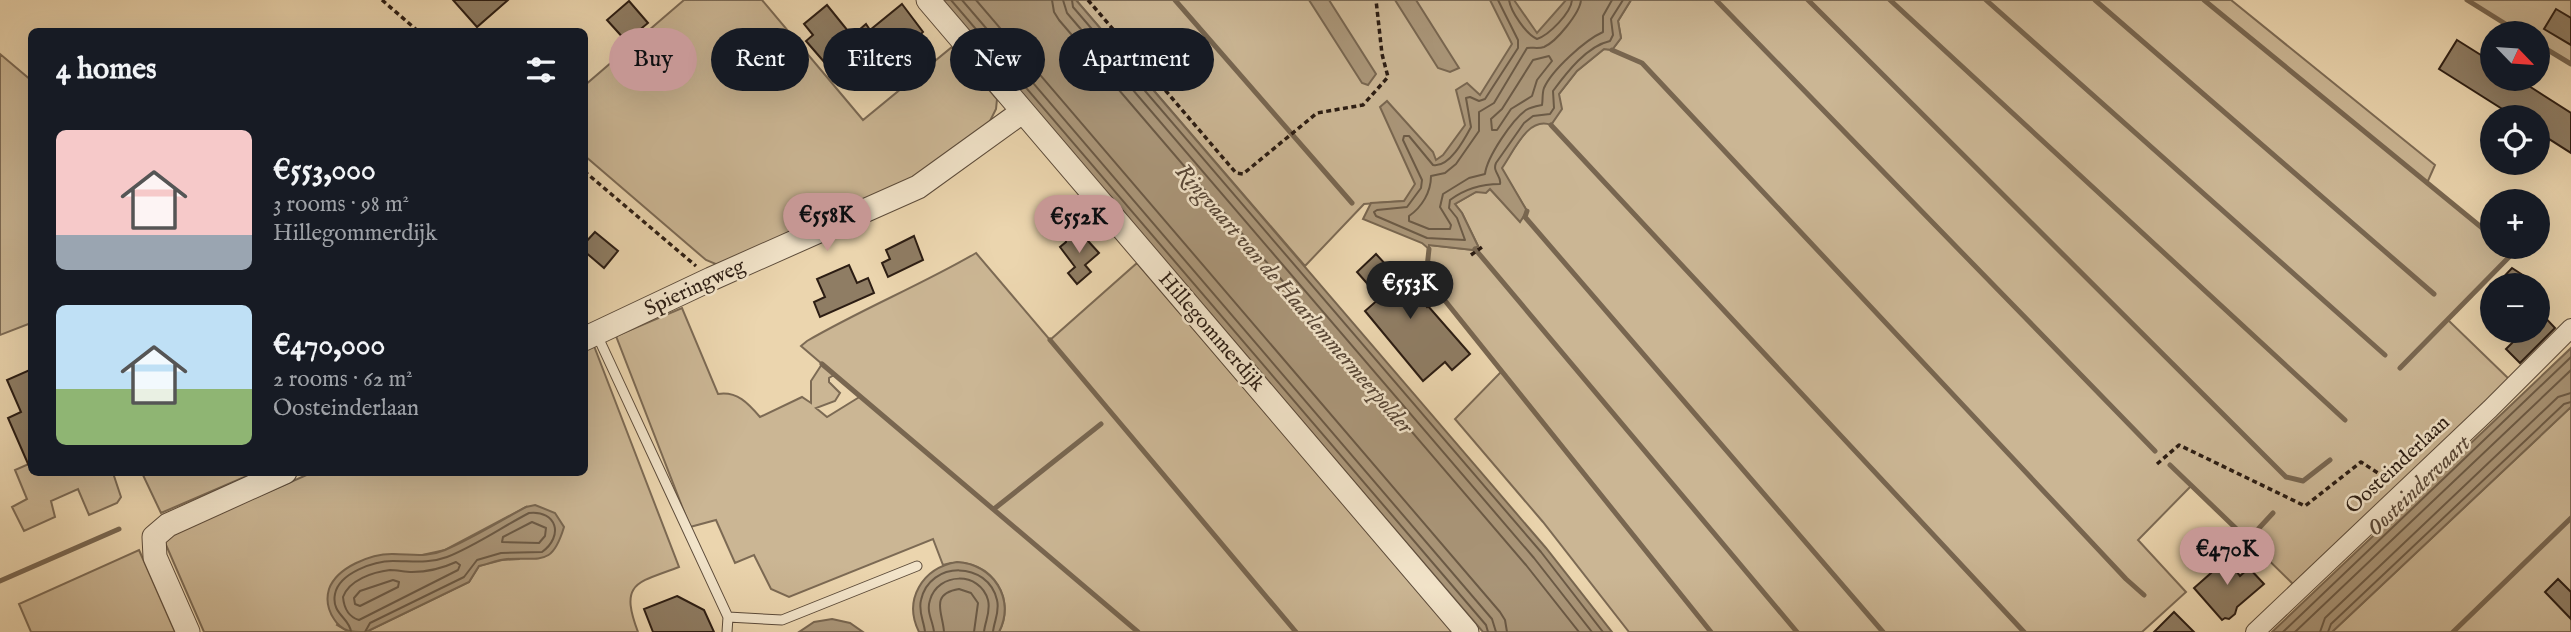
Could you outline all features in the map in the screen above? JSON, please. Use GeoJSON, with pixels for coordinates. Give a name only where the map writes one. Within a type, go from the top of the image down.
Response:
{"type":"FeatureCollection","features":[{"type":"Feature","properties":{"kind":"street","name":"Hillegommerdijk"},"geometry":{"type":"LineString","coordinates":[[928,0],[1467,632]]}},
{"type":"Feature","properties":{"kind":"street","name":"Spieringweg"},"geometry":{"type":"LineString","coordinates":[[591,337],[710,279],[918,187],[1023,112]]}},
{"type":"Feature","properties":{"kind":"street","name":"Oosteinderlaan"},"geometry":{"type":"LineString","coordinates":[[2255,632],[2571,328]]}},
{"type":"Feature","properties":{"kind":"street"},"geometry":{"type":"LineString","coordinates":[[188,632],[155,557],[154,537],[168,525],[276,476]]}},
{"type":"Feature","properties":{"kind":"lane"},"geometry":{"type":"LineString","coordinates":[[591,337],[618,385],[728,617],[727,632]]}},
{"type":"Feature","properties":{"kind":"lane"},"geometry":{"type":"LineString","coordinates":[[728,617],[782,621],[918,566]]}},
{"type":"Feature","properties":{"kind":"path"},"geometry":{"type":"LineString","coordinates":[[382,0],[414,28]]}},
{"type":"Feature","properties":{"kind":"path"},"geometry":{"type":"LineString","coordinates":[[1088,0],[1236,173],[1243,174],[1317,113],[1363,106],[1388,77],[1382,54],[1376,0]]}},
{"type":"Feature","properties":{"kind":"path","name":"Spieringweg"},"geometry":{"type":"LineString","coordinates":[[588,174],[688,259]]}},
{"type":"Feature","properties":{"kind":"path"},"geometry":{"type":"LineString","coordinates":[[1471,255],[1482,247]]}},
{"type":"Feature","properties":{"kind":"path"},"geometry":{"type":"LineString","coordinates":[[2157,464],[2179,445],[2305,506],[2361,462],[2404,490]]}},
{"type":"Feature","properties":{"kind":"shaded area"},"geometry":{"type":"Polygon","coordinates":[[[684,0],[762,0],[786,28],[711,28],[711,91],[809,91],[809,56],[823,72],[823,91],[839,91],[863,120],[898,91],[936,91],[936,60],[950,49],[950,91],[990,91],[997,99],[996,109],[988,125],[904,184],[718,265],[706,260],[588,159],[588,83],[609,64],[609,91],[697,91],[697,28],[651,28],[684,0]]]}},
{"type":"Feature","properties":{"kind":"shaded area"},"geometry":{"type":"Polygon","coordinates":[[[1076,0],[1603,0],[1404,201],[1364,204],[1305,266],[1154,91],[1214,91],[1214,28],[1100,28],[1076,0]]]}},
{"type":"Feature","properties":{"kind":"shaded area"},"geometry":{"type":"Polygon","coordinates":[[[1631,0],[2231,0],[2435,165],[2427,183],[2480,226],[2480,259],[2507,259],[2494,273],[2480,273],[2480,287],[2448,320],[2509,379],[2294,585],[2192,485],[2138,540],[2186,592],[2142,632],[1629,632],[1543,522],[1455,419],[1501,372],[1426,277],[1429,245],[1473,250],[1478,246],[1455,204],[1476,192],[1490,189],[1520,221],[1527,211],[1501,168],[1531,126],[1539,122],[1552,124],[1559,94],[1577,71],[1604,49],[1612,50],[1621,38],[1618,21],[1631,0]]]}},
{"type":"Feature","properties":{"kind":"shaded area"},"geometry":{"type":"Polygon","coordinates":[[[2467,0],[2571,0],[2571,64],[2550,51],[2550,21],[2501,21],[2467,0]]]}},
{"type":"Feature","properties":{"kind":"shaded area"},"geometry":{"type":"Polygon","coordinates":[[[0,54],[28,78],[28,324],[0,335],[0,54]]]}},
{"type":"Feature","properties":{"kind":"shaded area"},"geometry":{"type":"Polygon","coordinates":[[[976,253],[1050,340],[1137,263],[1454,632],[999,632],[1004,618],[1004,604],[994,579],[984,570],[972,565],[943,565],[933,539],[789,597],[771,589],[754,555],[735,563],[716,520],[690,527],[616,336],[682,308],[718,394],[736,396],[760,417],[802,397],[811,403],[811,381],[822,364],[801,346],[807,341],[976,253]],[[834,375],[829,378],[829,382],[840,393],[835,401],[816,408],[827,417],[861,396],[834,375]]]}},
{"type":"Feature","properties":{"kind":"shaded area"},"geometry":{"type":"Polygon","coordinates":[[[594,346],[679,567],[643,581],[636,587],[630,603],[638,632],[366,632],[469,582],[479,566],[519,559],[526,507],[445,550],[413,557],[392,554],[337,625],[349,632],[204,632],[163,538],[304,476],[588,476],[588,349],[594,346]]]}},
{"type":"Feature","properties":{"kind":"shaded area"},"geometry":{"type":"Polygon","coordinates":[[[2571,407],[2571,632],[2332,632],[2571,407]]]}},
{"type":"Feature","properties":{"kind":"shaded area"},"geometry":{"type":"Polygon","coordinates":[[[28,464],[28,476],[114,476],[121,497],[117,503],[89,515],[78,489],[51,501],[55,517],[24,531],[12,507],[27,499],[15,470],[28,464]]]}},
{"type":"Feature","properties":{"kind":"shaded area"},"geometry":{"type":"Polygon","coordinates":[[[143,476],[247,476],[161,513],[143,476]]]}},
{"type":"Feature","properties":{"kind":"shaded area"},"geometry":{"type":"Polygon","coordinates":[[[139,550],[175,632],[31,632],[19,604],[139,550]]]}},
{"type":"Feature","properties":{"kind":"water","name":"Ringvaart van de Haarlemmermeerpolder"},"geometry":{"type":"Polygon","coordinates":[[[941,0],[1076,0],[1100,28],[1059,28],[1059,91],[1154,91],[1546,548],[1612,632],[1483,632],[1019,91],[1045,91],[1045,28],[965,28],[941,0]]]}},
{"type":"Feature","properties":{"kind":"water"},"geometry":{"type":"Polygon","coordinates":[[[1309,0],[1329,0],[1376,74],[1368,85],[1362,83],[1309,0]]]}},
{"type":"Feature","properties":{"kind":"water"},"geometry":{"type":"Polygon","coordinates":[[[1395,0],[1416,0],[1459,68],[1450,72],[1438,68],[1395,0]]]}},
{"type":"Feature","properties":{"kind":"water"},"geometry":{"type":"Polygon","coordinates":[[[1490,0],[1514,0],[1537,33],[1566,0],[1631,0],[1618,21],[1621,38],[1612,50],[1604,49],[1577,71],[1559,94],[1562,109],[1551,125],[1543,124],[1529,130],[1502,168],[1527,211],[1520,222],[1490,189],[1486,193],[1476,192],[1455,204],[1478,246],[1473,250],[1429,245],[1429,249],[1422,243],[1363,219],[1371,203],[1404,201],[1415,184],[1380,107],[1387,101],[1433,152],[1436,160],[1443,155],[1465,125],[1456,90],[1467,83],[1480,95],[1512,44],[1490,0]]]}},
{"type":"Feature","properties":{"kind":"water"},"geometry":{"type":"Polygon","coordinates":[[[2571,348],[2571,407],[2332,632],[2272,632],[2571,348]]]}},
{"type":"Feature","properties":{"kind":"water"},"geometry":{"type":"Polygon","coordinates":[[[535,505],[555,513],[564,527],[560,540],[550,554],[537,559],[503,560],[479,566],[469,582],[366,632],[344,629],[332,616],[328,601],[329,589],[339,574],[356,563],[384,555],[425,555],[445,550],[526,507],[535,505]]]}},
{"type":"Feature","properties":{"kind":"water"},"geometry":{"type":"Polygon","coordinates":[[[957,562],[981,569],[998,585],[1005,607],[999,632],[919,632],[913,608],[919,587],[934,571],[957,562]]]}},
{"type":"Feature","properties":{"kind":"water"},"geometry":{"type":"Polygon","coordinates":[[[832,619],[850,623],[863,632],[799,632],[814,622],[832,619]]]}},
{"type":"Feature","properties":{"kind":"building"},"geometry":{"type":"Polygon","coordinates":[[[453,0],[508,0],[477,27],[453,0]]]}},
{"type":"Feature","properties":{"kind":"building"},"geometry":{"type":"Polygon","coordinates":[[[629,1],[648,23],[642,28],[614,28],[607,20],[629,1]]]}},
{"type":"Feature","properties":{"kind":"building"},"geometry":{"type":"Polygon","coordinates":[[[902,4],[920,28],[872,28],[902,4]]]}},
{"type":"Feature","properties":{"kind":"building"},"geometry":{"type":"Polygon","coordinates":[[[827,5],[846,28],[823,28],[823,61],[809,44],[809,38],[813,35],[804,24],[827,5]]]}},
{"type":"Feature","properties":{"kind":"building"},"geometry":{"type":"Polygon","coordinates":[[[2556,9],[2571,18],[2571,45],[2550,33],[2549,21],[2556,9]]]}},
{"type":"Feature","properties":{"kind":"building"},"geometry":{"type":"Polygon","coordinates":[[[2457,40],[2480,54],[2480,91],[2537,91],[2571,113],[2571,153],[2550,140],[2550,105],[2496,105],[2439,69],[2457,40]]]}},
{"type":"Feature","properties":{"kind":"building"},"geometry":{"type":"Polygon","coordinates":[[[1079,231],[1099,253],[1085,265],[1091,272],[1077,284],[1068,273],[1075,267],[1060,247],[1066,242],[1065,234],[1073,236],[1079,231]]]}},
{"type":"Feature","properties":{"kind":"building"},"geometry":{"type":"Polygon","coordinates":[[[595,232],[618,251],[604,268],[588,254],[588,240],[595,232]]]}},
{"type":"Feature","properties":{"kind":"building"},"geometry":{"type":"Polygon","coordinates":[[[914,236],[923,260],[888,277],[882,263],[890,259],[886,250],[914,236]]]}},
{"type":"Feature","properties":{"kind":"building"},"geometry":{"type":"Polygon","coordinates":[[[1376,254],[1387,266],[1391,263],[1470,354],[1452,370],[1445,362],[1423,381],[1365,311],[1380,298],[1357,272],[1376,254]]]}},
{"type":"Feature","properties":{"kind":"building"},"geometry":{"type":"Polygon","coordinates":[[[849,265],[857,283],[868,278],[874,293],[820,317],[814,302],[825,297],[817,279],[849,265]]]}},
{"type":"Feature","properties":{"kind":"building"},"geometry":{"type":"Polygon","coordinates":[[[2512,268],[2520,273],[2507,273],[2512,268]]]}},
{"type":"Feature","properties":{"kind":"building"},"geometry":{"type":"Polygon","coordinates":[[[2512,343],[2540,343],[2520,363],[2506,349],[2512,343]]]}},
{"type":"Feature","properties":{"kind":"building"},"geometry":{"type":"Polygon","coordinates":[[[28,371],[28,464],[8,418],[21,412],[7,380],[28,371]]]}},
{"type":"Feature","properties":{"kind":"building"},"geometry":{"type":"Polygon","coordinates":[[[2221,551],[2240,576],[2249,568],[2264,584],[2237,607],[2235,614],[2222,620],[2194,588],[2211,573],[2204,564],[2221,551]]]}},
{"type":"Feature","properties":{"kind":"building"},"geometry":{"type":"Polygon","coordinates":[[[2558,579],[2571,592],[2571,619],[2545,592],[2558,579]]]}},
{"type":"Feature","properties":{"kind":"building"},"geometry":{"type":"Polygon","coordinates":[[[677,596],[704,610],[714,632],[653,632],[644,609],[677,596]]]}},
{"type":"Feature","properties":{"kind":"building"},"geometry":{"type":"Polygon","coordinates":[[[2174,612],[2194,632],[2154,632],[2174,612]]]}},
{"type":"Feature","properties":{"kind":"waterway"},"geometry":{"type":"LineString","coordinates":[[1175,0],[1352,203]]}},
{"type":"Feature","properties":{"kind":"waterway"},"geometry":{"type":"LineString","coordinates":[[1716,0],[2155,451]]}},
{"type":"Feature","properties":{"kind":"waterway"},"geometry":{"type":"LineString","coordinates":[[1808,0],[2286,477],[2303,481],[2330,460]]}},
{"type":"Feature","properties":{"kind":"waterway"},"geometry":{"type":"LineString","coordinates":[[1890,0],[2345,420]]}},
{"type":"Feature","properties":{"kind":"waterway"},"geometry":{"type":"LineString","coordinates":[[1986,0],[2385,355]]}},
{"type":"Feature","properties":{"kind":"waterway"},"geometry":{"type":"LineString","coordinates":[[2095,0],[2434,294]]}},
{"type":"Feature","properties":{"kind":"waterway"},"geometry":{"type":"LineString","coordinates":[[2204,0],[2480,226]]}},
{"type":"Feature","properties":{"kind":"waterway"},"geometry":{"type":"LineString","coordinates":[[2467,0],[2501,21]]}},
{"type":"Feature","properties":{"kind":"waterway"},"geometry":{"type":"LineString","coordinates":[[1612,50],[1642,63],[2126,579],[2144,595]]}},
{"type":"Feature","properties":{"kind":"waterway"},"geometry":{"type":"LineString","coordinates":[[2550,51],[2571,64]]}},
{"type":"Feature","properties":{"kind":"waterway"},"geometry":{"type":"LineString","coordinates":[[1551,125],[2024,632]]}},
{"type":"Feature","properties":{"kind":"waterway"},"geometry":{"type":"LineString","coordinates":[[1527,211],[1525,217],[1883,632]]}},
{"type":"Feature","properties":{"kind":"waterway"},"geometry":{"type":"LineString","coordinates":[[1429,249],[1426,277],[1711,632]]}},
{"type":"Feature","properties":{"kind":"waterway"},"geometry":{"type":"LineString","coordinates":[[1475,249],[1797,632]]}},
{"type":"Feature","properties":{"kind":"waterway"},"geometry":{"type":"LineString","coordinates":[[2400,368],[2507,259]]}},
{"type":"Feature","properties":{"kind":"waterway"},"geometry":{"type":"LineString","coordinates":[[1050,340],[1296,632]]}},
{"type":"Feature","properties":{"kind":"waterway"},"geometry":{"type":"LineString","coordinates":[[822,364],[1138,632]]}},
{"type":"Feature","properties":{"kind":"waterway"},"geometry":{"type":"LineString","coordinates":[[994,509],[1101,424]]}},
{"type":"Feature","properties":{"kind":"waterway"},"geometry":{"type":"LineString","coordinates":[[2170,465],[2248,540],[2273,513]]}},
{"type":"Feature","properties":{"kind":"waterway"},"geometry":{"type":"LineString","coordinates":[[2453,632],[2571,518]]}},
{"type":"Feature","properties":{"kind":"waterway"},"geometry":{"type":"LineString","coordinates":[[0,581],[119,529]]}},
{"type":"Feature","properties":{"kind":"water label","name":"Oosteindervaart"},"geometry":{"type":"Point","coordinates":[2419,486]}}]}
